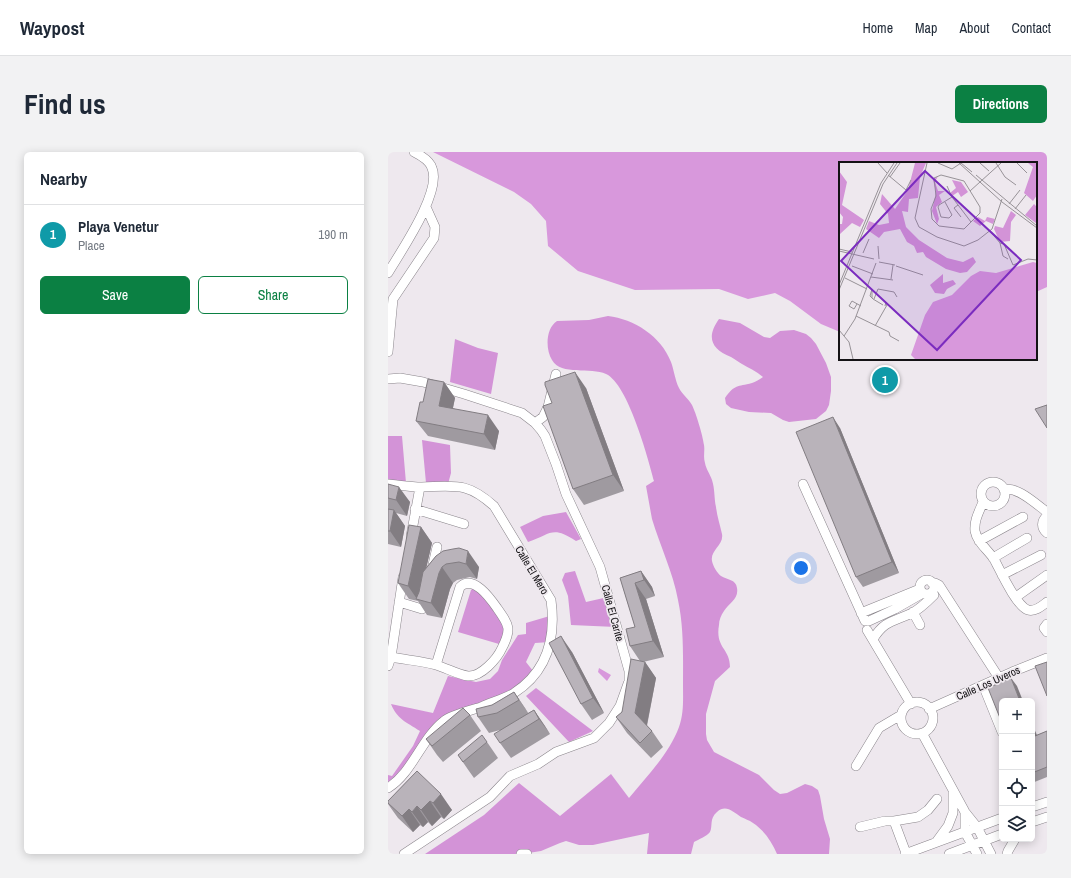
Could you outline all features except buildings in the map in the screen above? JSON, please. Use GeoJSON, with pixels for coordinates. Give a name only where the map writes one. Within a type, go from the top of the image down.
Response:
{"type":"FeatureCollection","features":[{"type":"Feature","properties":{"kind":"street"},"geometry":{"type":"LineString","coordinates":[[388,273],[426,207],[435,177],[432,166],[423,157],[414,152]]}},
{"type":"Feature","properties":{"kind":"street"},"geometry":{"type":"LineString","coordinates":[[388,352],[391,295],[434,238],[435,227],[426,207]]}},
{"type":"Feature","properties":{"kind":"street"},"geometry":{"type":"LineString","coordinates":[[535,423],[543,416],[548,407],[556,374]]}},
{"type":"Feature","properties":{"kind":"street","name":"Calle El Carite"},"geometry":{"type":"LineString","coordinates":[[388,379],[400,378],[423,382],[464,394],[522,412],[535,423],[545,436],[566,494],[600,567],[629,671],[629,682],[626,692],[616,714],[594,738],[556,752],[538,764],[510,776],[490,797],[404,854]]}},
{"type":"Feature","properties":{"kind":"street"},"geometry":{"type":"LineString","coordinates":[[994,482],[998,483],[1004,490],[1004,498],[998,506],[988,506],[983,502],[981,492],[983,487],[987,484],[994,482]]}},
{"type":"Feature","properties":{"kind":"street","name":"Calle El Mero"},"geometry":{"type":"LineString","coordinates":[[388,484],[420,487],[460,487],[472,490],[481,495],[494,506],[551,600],[553,616],[552,635],[548,652],[530,681],[503,698],[445,720],[430,735],[397,782],[388,788]]}},
{"type":"Feature","properties":{"kind":"street"},"geometry":{"type":"LineString","coordinates":[[803,484],[873,639],[911,704]]}},
{"type":"Feature","properties":{"kind":"street"},"geometry":{"type":"LineString","coordinates":[[408,548],[420,487]]}},
{"type":"Feature","properties":{"kind":"street"},"geometry":{"type":"LineString","coordinates":[[1004,490],[1012,489],[1019,492],[1047,512]]}},
{"type":"Feature","properties":{"kind":"street"},"geometry":{"type":"LineString","coordinates":[[983,502],[976,519],[975,530],[980,541],[993,558],[1002,575],[1024,608],[1030,611],[1037,609],[1047,602]]}},
{"type":"Feature","properties":{"kind":"street"},"geometry":{"type":"LineString","coordinates":[[415,509],[464,524]]}},
{"type":"Feature","properties":{"kind":"street"},"geometry":{"type":"LineString","coordinates":[[1047,516],[1043,522],[1043,526],[1047,533]]}},
{"type":"Feature","properties":{"kind":"street"},"geometry":{"type":"LineString","coordinates":[[980,541],[1023,517]]}},
{"type":"Feature","properties":{"kind":"street"},"geometry":{"type":"LineString","coordinates":[[993,558],[1027,538]]}},
{"type":"Feature","properties":{"kind":"street"},"geometry":{"type":"LineString","coordinates":[[399,602],[424,608],[431,581],[437,547]]}},
{"type":"Feature","properties":{"kind":"street"},"geometry":{"type":"LineString","coordinates":[[1002,575],[1041,555]]}},
{"type":"Feature","properties":{"kind":"street"},"geometry":{"type":"LineString","coordinates":[[431,581],[442,568]]}},
{"type":"Feature","properties":{"kind":"street"},"geometry":{"type":"LineString","coordinates":[[404,571],[390,661],[436,665],[469,676],[481,672],[499,654],[507,639],[509,626],[506,619],[489,595],[482,589],[469,583],[464,584],[460,587],[436,665]]}},
{"type":"Feature","properties":{"kind":"street"},"geometry":{"type":"LineString","coordinates":[[1016,597],[1047,575]]}},
{"type":"Feature","properties":{"kind":"street"},"geometry":{"type":"LineString","coordinates":[[865,621],[933,591],[934,585],[932,582],[935,582],[940,585],[999,678]]}},
{"type":"Feature","properties":{"kind":"street"},"geometry":{"type":"LineString","coordinates":[[926,593],[950,602]]}},
{"type":"Feature","properties":{"kind":"street"},"geometry":{"type":"LineString","coordinates":[[873,639],[887,623],[913,612],[926,593]]}},
{"type":"Feature","properties":{"kind":"street"},"geometry":{"type":"LineString","coordinates":[[913,612],[920,625]]}},
{"type":"Feature","properties":{"kind":"street"},"geometry":{"type":"LineString","coordinates":[[1047,624],[1044,628],[1047,632]]}},
{"type":"Feature","properties":{"kind":"street","name":"Calle Los Uveros"},"geometry":{"type":"LineString","coordinates":[[929,709],[1047,658]]}},
{"type":"Feature","properties":{"kind":"street"},"geometry":{"type":"LineString","coordinates":[[983,685],[999,725]]}},
{"type":"Feature","properties":{"kind":"street"},"geometry":{"type":"LineString","coordinates":[[919,703],[923,704],[929,709],[932,717],[931,725],[926,731],[914,734],[906,730],[902,724],[901,715],[904,708],[911,704],[919,703]]}},
{"type":"Feature","properties":{"kind":"street"},"geometry":{"type":"LineString","coordinates":[[856,766],[879,728],[901,715]]}},
{"type":"Feature","properties":{"kind":"street"},"geometry":{"type":"LineString","coordinates":[[922,733],[964,812],[977,827],[991,854]]}},
{"type":"Feature","properties":{"kind":"street"},"geometry":{"type":"LineString","coordinates":[[937,841],[948,826],[953,813],[953,791]]}},
{"type":"Feature","properties":{"kind":"street"},"geometry":{"type":"LineString","coordinates":[[860,827],[885,820],[894,821],[918,817],[928,810],[937,799]]}},
{"type":"Feature","properties":{"kind":"street"},"geometry":{"type":"LineString","coordinates":[[1035,806],[1047,802]]}},
{"type":"Feature","properties":{"kind":"street"},"geometry":{"type":"LineString","coordinates":[[964,812],[965,832],[977,854]]}},
{"type":"Feature","properties":{"kind":"street"},"geometry":{"type":"LineString","coordinates":[[1035,821],[1047,816]]}},
{"type":"Feature","properties":{"kind":"street"},"geometry":{"type":"LineString","coordinates":[[894,821],[905,854],[999,819]]}},
{"type":"Feature","properties":{"kind":"street"},"geometry":{"type":"LineString","coordinates":[[949,854],[999,835]]}},
{"type":"Feature","properties":{"kind":"street"},"geometry":{"type":"LineString","coordinates":[[1007,854],[1013,842]]}},
{"type":"Feature","properties":{"kind":"street"},"geometry":{"type":"LineString","coordinates":[[521,854],[527,854]]}},
{"type":"Feature","properties":{"kind":"shaded area"},"geometry":{"type":"Polygon","coordinates":[[[433,152],[1047,152],[1047,287],[1037,292],[1037,162],[839,162],[839,332],[821,324],[790,301],[775,293],[748,299],[719,289],[635,290],[578,271],[548,246],[546,221],[531,204],[514,192],[433,152]]]}},
{"type":"Feature","properties":{"kind":"shaded area"},"geometry":{"type":"Polygon","coordinates":[[[608,316],[637,325],[646,330],[661,344],[671,362],[679,388],[692,405],[702,436],[704,461],[713,483],[716,510],[722,538],[713,554],[712,561],[715,569],[720,575],[735,583],[737,595],[726,608],[719,621],[719,639],[728,656],[730,667],[715,681],[706,714],[707,740],[714,752],[759,775],[780,794],[787,793],[805,784],[818,790],[830,839],[829,854],[777,854],[773,845],[761,829],[750,821],[729,810],[723,809],[717,812],[713,817],[710,832],[694,842],[691,854],[647,854],[649,833],[593,845],[579,845],[566,841],[541,851],[522,854],[425,854],[484,815],[519,783],[560,816],[611,774],[629,798],[664,756],[679,727],[682,716],[683,701],[683,652],[681,621],[673,579],[652,519],[646,486],[654,481],[642,440],[629,406],[622,392],[614,381],[606,374],[600,372],[569,370],[562,368],[556,365],[552,360],[548,350],[549,334],[553,324],[557,321],[589,320],[608,316]]]}},
{"type":"Feature","properties":{"kind":"shaded area"},"geometry":{"type":"Polygon","coordinates":[[[719,319],[740,323],[764,337],[770,338],[780,331],[794,330],[806,334],[811,338],[816,344],[826,363],[831,377],[829,405],[826,411],[816,419],[789,422],[771,413],[749,412],[731,408],[726,404],[725,398],[734,388],[753,383],[763,377],[724,354],[715,346],[712,337],[715,325],[719,319]]]}},
{"type":"Feature","properties":{"kind":"shaded area"},"geometry":{"type":"Polygon","coordinates":[[[455,339],[478,348],[498,353],[491,394],[450,382],[455,339]]]}},
{"type":"Feature","properties":{"kind":"shaded area"},"geometry":{"type":"Polygon","coordinates":[[[388,436],[402,436],[406,483],[388,481],[388,436]]]}},
{"type":"Feature","properties":{"kind":"shaded area"},"geometry":{"type":"Polygon","coordinates":[[[422,440],[450,445],[451,473],[448,484],[426,483],[422,440]]]}},
{"type":"Feature","properties":{"kind":"shaded area"},"geometry":{"type":"Polygon","coordinates":[[[566,512],[581,539],[576,541],[562,533],[552,532],[528,542],[520,527],[543,516],[566,512]]]}},
{"type":"Feature","properties":{"kind":"shaded area"},"geometry":{"type":"Polygon","coordinates":[[[575,571],[586,602],[608,597],[616,627],[571,625],[568,596],[562,580],[565,573],[575,571]]]}},
{"type":"Feature","properties":{"kind":"shaded area"},"geometry":{"type":"Polygon","coordinates":[[[477,588],[506,623],[504,636],[499,644],[458,632],[471,590],[477,588]]]}},
{"type":"Feature","properties":{"kind":"shaded area"},"geometry":{"type":"Polygon","coordinates":[[[553,615],[550,642],[535,643],[526,662],[533,671],[511,691],[451,715],[414,762],[397,787],[388,792],[388,775],[392,776],[413,746],[420,731],[399,717],[391,704],[433,713],[448,676],[476,682],[490,679],[498,671],[502,660],[518,635],[526,634],[526,623],[553,615]]]}},
{"type":"Feature","properties":{"kind":"shaded area"},"geometry":{"type":"Polygon","coordinates":[[[599,668],[611,675],[607,681],[598,672],[599,668]]]}},
{"type":"Feature","properties":{"kind":"shaded area"},"geometry":{"type":"Polygon","coordinates":[[[536,688],[593,731],[569,742],[526,696],[536,688]]]}},
{"type":"Feature","properties":{"kind":"place","name":"Playa Venetur"},"geometry":{"type":"Point","coordinates":[885,380]}}]}
